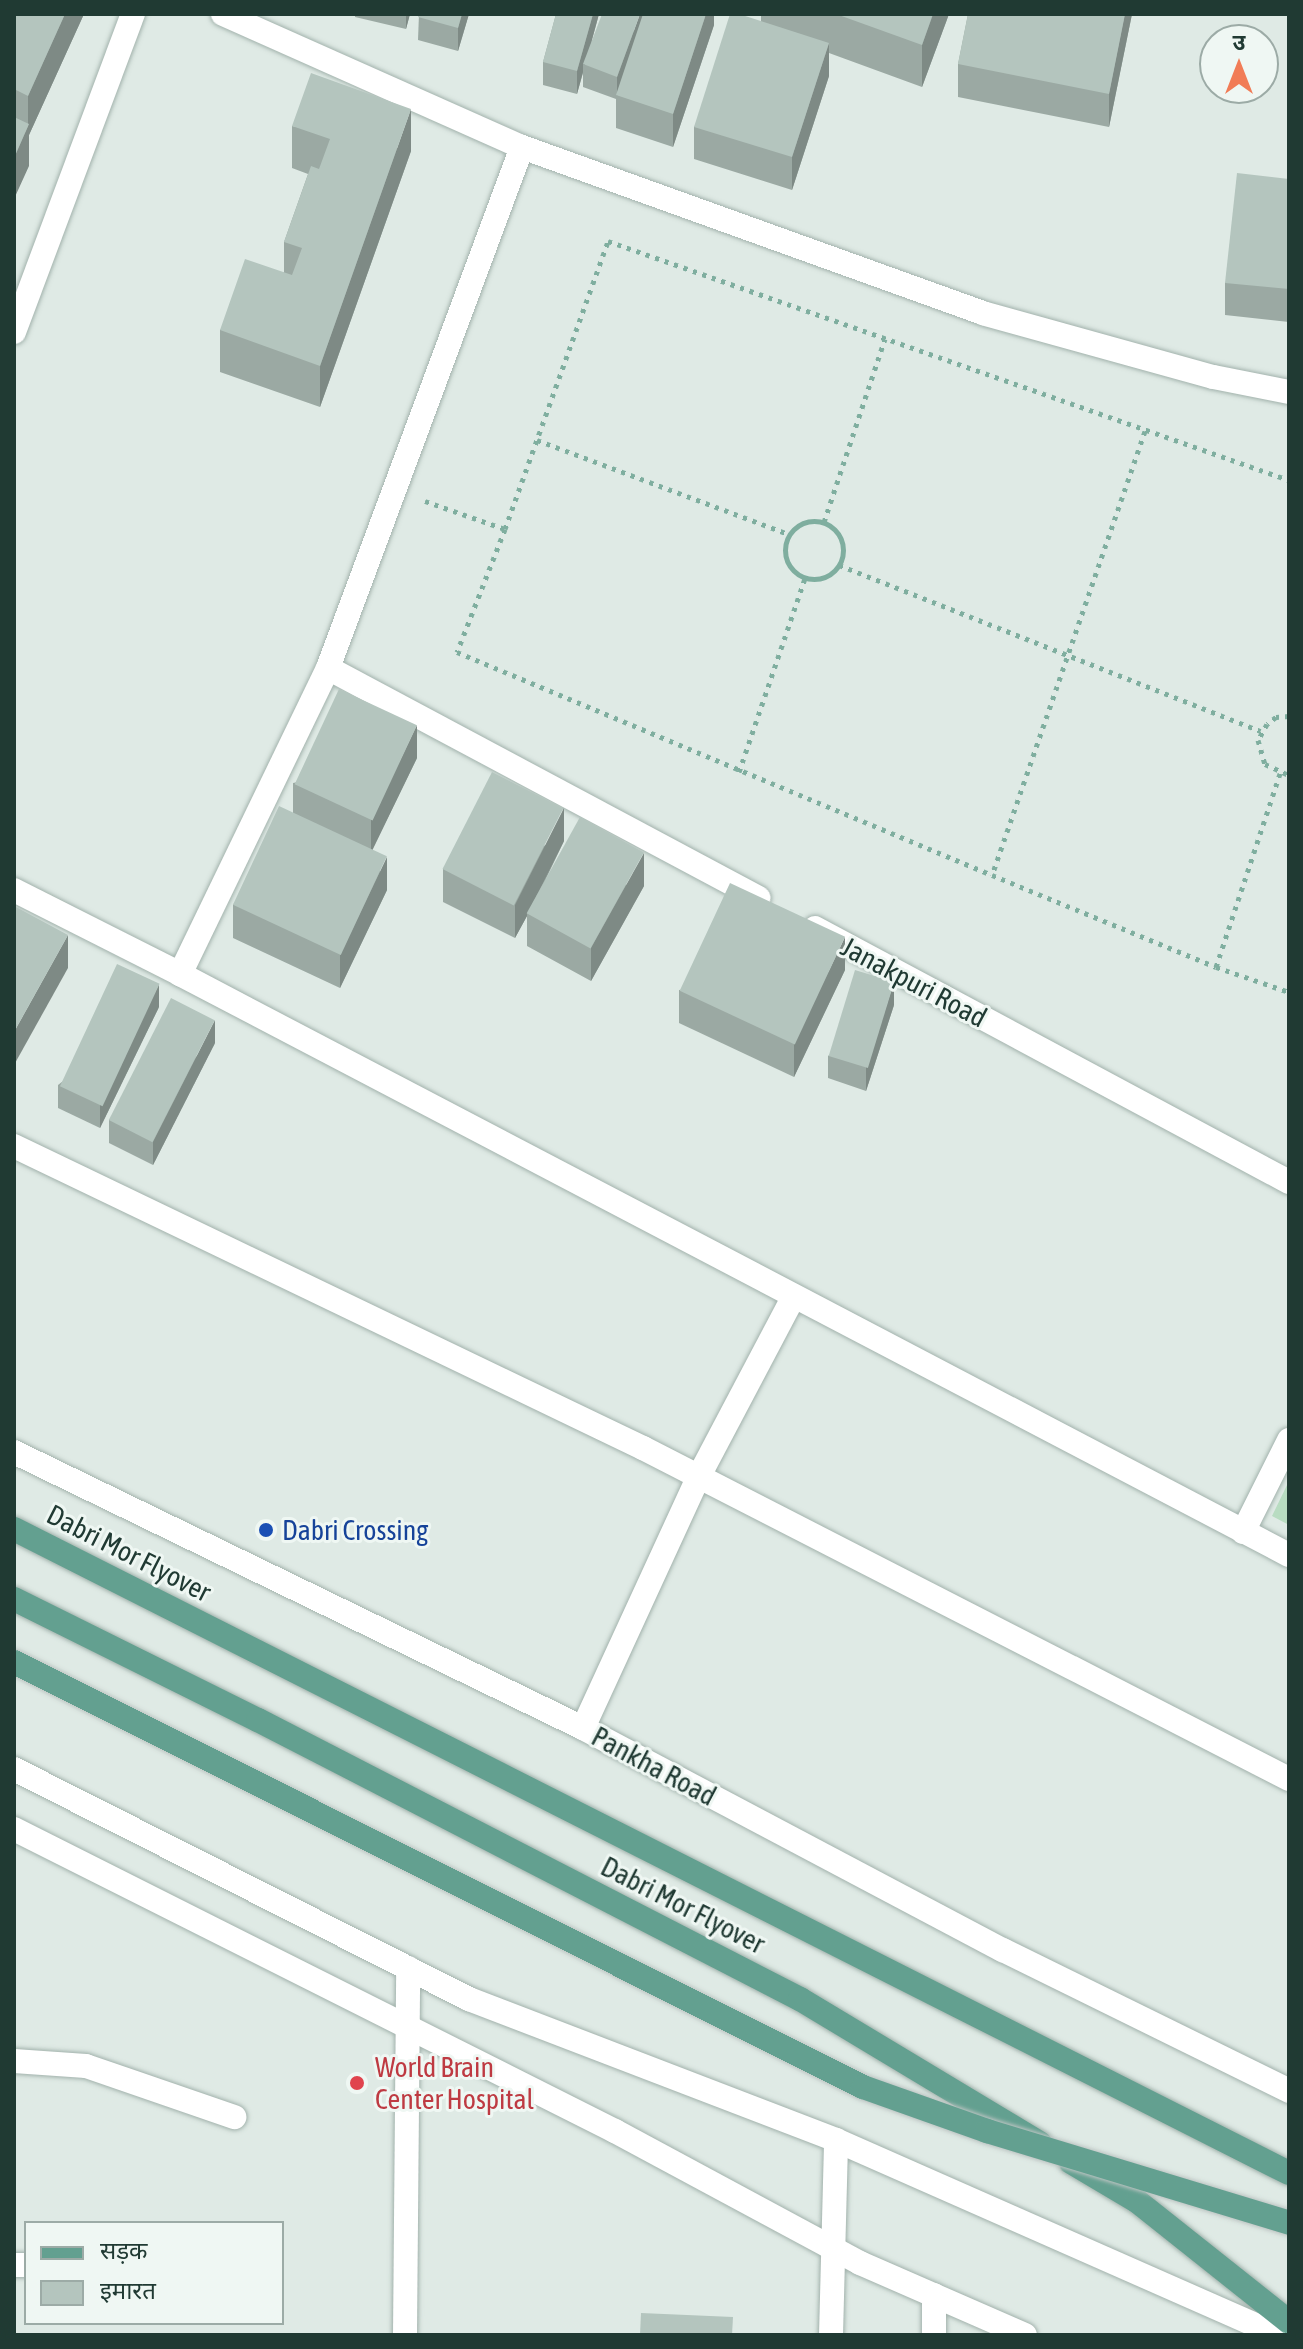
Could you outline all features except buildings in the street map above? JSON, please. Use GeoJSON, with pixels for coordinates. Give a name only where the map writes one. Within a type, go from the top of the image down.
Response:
{"type":"FeatureCollection","features":[{"type":"Feature","properties":{"kind":"main road","name":"Dabri Mor Flyover"},"geometry":{"type":"LineString","coordinates":[[14,1529],[1289,2173]]}},
{"type":"Feature","properties":{"kind":"main road","name":"Dabri Mor Flyover"},"geometry":{"type":"LineString","coordinates":[[14,1599],[258,1720],[800,1999],[1137,2201],[1289,2322]]}},
{"type":"Feature","properties":{"kind":"main road"},"geometry":{"type":"LineString","coordinates":[[14,1662],[863,2087],[987,2131],[1289,2223]]}},
{"type":"Feature","properties":{"kind":"street"},"geometry":{"type":"LineString","coordinates":[[14,332],[133,14]]}},
{"type":"Feature","properties":{"kind":"street"},"geometry":{"type":"LineString","coordinates":[[223,14],[522,147],[983,313],[1213,377],[1289,392]]}},
{"type":"Feature","properties":{"kind":"street"},"geometry":{"type":"LineString","coordinates":[[180,974],[328,668],[522,147]]}},
{"type":"Feature","properties":{"kind":"street","name":"Janakpuri Road"},"geometry":{"type":"LineString","coordinates":[[328,668],[1289,1182]]}},
{"type":"Feature","properties":{"kind":"street"},"geometry":{"type":"LineString","coordinates":[[14,890],[1289,1555]]}},
{"type":"Feature","properties":{"kind":"street"},"geometry":{"type":"LineString","coordinates":[[14,1146],[699,1476],[1289,1779]]}},
{"type":"Feature","properties":{"kind":"street"},"geometry":{"type":"LineString","coordinates":[[583,1728],[699,1476],[793,1298]]}},
{"type":"Feature","properties":{"kind":"street"},"geometry":{"type":"LineString","coordinates":[[1243,1532],[1289,1440]]}},
{"type":"Feature","properties":{"kind":"street","name":"Pankha Road"},"geometry":{"type":"LineString","coordinates":[[14,1452],[583,1728],[1003,1950],[1289,2091]]}},
{"type":"Feature","properties":{"kind":"street"},"geometry":{"type":"LineString","coordinates":[[14,1769],[469,1999],[836,2140],[1278,2335]]}},
{"type":"Feature","properties":{"kind":"street"},"geometry":{"type":"LineString","coordinates":[[14,1829],[408,2025],[834,2249],[1025,2335]]}},
{"type":"Feature","properties":{"kind":"street"},"geometry":{"type":"LineString","coordinates":[[405,2335],[408,1968]]}},
{"type":"Feature","properties":{"kind":"street"},"geometry":{"type":"LineString","coordinates":[[14,2061],[86,2066],[234,2117]]}},
{"type":"Feature","properties":{"kind":"street"},"geometry":{"type":"LineString","coordinates":[[831,2335],[836,2140]]}},
{"type":"Feature","properties":{"kind":"street"},"geometry":{"type":"LineString","coordinates":[[934,2295],[934,2335]]}},
{"type":"Feature","properties":{"kind":"path"},"geometry":{"type":"LineString","coordinates":[[1289,480],[608,241],[505,529],[457,652],[739,772],[1216,967],[1289,992]]}},
{"type":"Feature","properties":{"kind":"path"},"geometry":{"type":"LineString","coordinates":[[824,522],[885,339]]}},
{"type":"Feature","properties":{"kind":"path"},"geometry":{"type":"LineString","coordinates":[[992,875],[1145,431]]}},
{"type":"Feature","properties":{"kind":"path"},"geometry":{"type":"LineString","coordinates":[[537,440],[788,534]]}},
{"type":"Feature","properties":{"kind":"path"},"geometry":{"type":"LineString","coordinates":[[394,490],[505,529]]}},
{"type":"Feature","properties":{"kind":"path"},"geometry":{"type":"LineString","coordinates":[[804,522],[824,522],[842,540],[839,565],[824,578],[805,578],[786,560],[784,542],[788,534],[804,522]]}},
{"type":"Feature","properties":{"kind":"path"},"geometry":{"type":"LineString","coordinates":[[839,565],[1261,731]]}},
{"type":"Feature","properties":{"kind":"path"},"geometry":{"type":"LineString","coordinates":[[739,772],[805,578]]}},
{"type":"Feature","properties":{"kind":"path"},"geometry":{"type":"LineString","coordinates":[[1289,716],[1276,717],[1261,731],[1261,757],[1280,773],[1289,775]]}},
{"type":"Feature","properties":{"kind":"path"},"geometry":{"type":"LineString","coordinates":[[1216,967],[1280,773]]}},
{"type":"Feature","properties":{"kind":"green space"},"geometry":{"type":"Polygon","coordinates":[[[1289,1481],[1289,1525],[1272,1516],[1289,1481]]]}},
{"type":"Feature","properties":{"kind":"place","name":"Dabri Crossing"},"geometry":{"type":"Point","coordinates":[266,1530]}},
{"type":"Feature","properties":{"kind":"place","name":"World Brain Center Hospital"},"geometry":{"type":"Point","coordinates":[357,2083]}}]}
